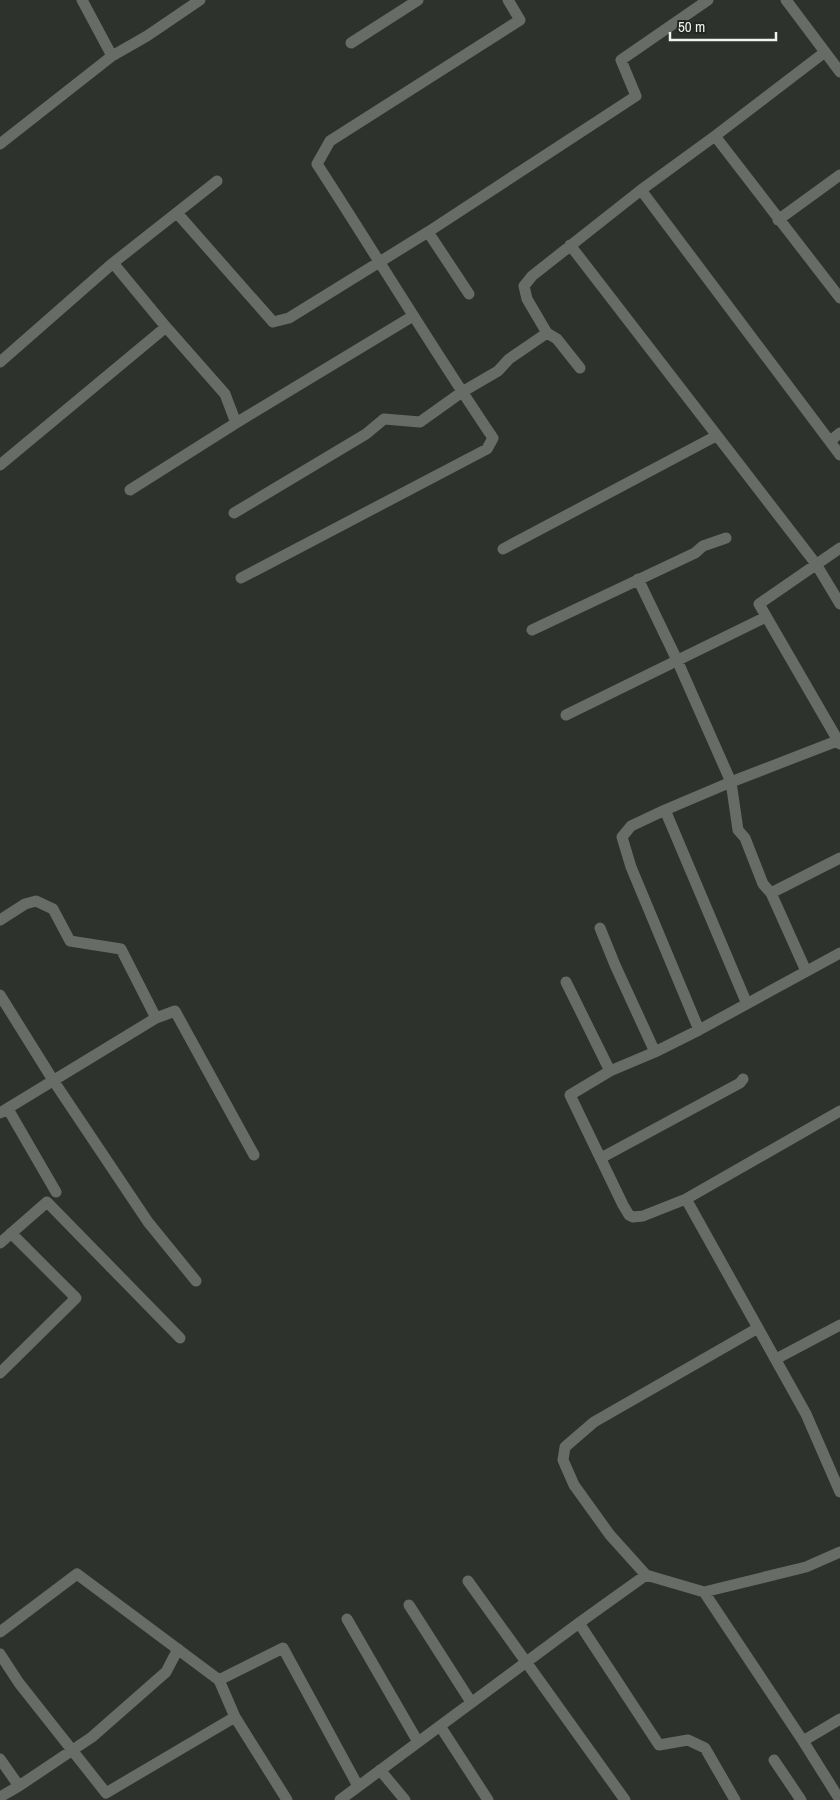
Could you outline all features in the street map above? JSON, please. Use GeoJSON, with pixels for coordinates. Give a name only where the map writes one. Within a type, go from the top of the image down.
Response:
{"type":"FeatureCollection","features":[{"type":"Feature","properties":{"kind":"street"},"geometry":{"type":"LineString","coordinates":[[82,0],[112,56]]}},
{"type":"Feature","properties":{"kind":"street"},"geometry":{"type":"LineString","coordinates":[[0,144],[112,56],[147,36],[200,0]]}},
{"type":"Feature","properties":{"kind":"street"},"geometry":{"type":"LineString","coordinates":[[351,43],[418,0]]}},
{"type":"Feature","properties":{"kind":"street"},"geometry":{"type":"LineString","coordinates":[[241,578],[487,449],[493,438],[317,164],[330,141],[520,20],[508,0]]}},
{"type":"Feature","properties":{"kind":"street"},"geometry":{"type":"LineString","coordinates":[[177,213],[273,322],[289,318],[428,232],[636,96],[620,60],[708,0]]}},
{"type":"Feature","properties":{"kind":"street"},"geometry":{"type":"LineString","coordinates":[[786,0],[840,72]]}},
{"type":"Feature","properties":{"kind":"street"},"geometry":{"type":"LineString","coordinates":[[580,368],[556,339],[548,333],[526,299],[524,286],[532,276],[570,245],[825,52]]}},
{"type":"Feature","properties":{"kind":"street"},"geometry":{"type":"LineString","coordinates":[[715,136],[778,220],[840,297]]}},
{"type":"Feature","properties":{"kind":"street"},"geometry":{"type":"LineString","coordinates":[[778,220],[840,175]]}},
{"type":"Feature","properties":{"kind":"street"},"geometry":{"type":"LineString","coordinates":[[0,362],[113,264],[217,181]]}},
{"type":"Feature","properties":{"kind":"street"},"geometry":{"type":"LineString","coordinates":[[641,190],[840,455]]}},
{"type":"Feature","properties":{"kind":"street"},"geometry":{"type":"LineString","coordinates":[[428,232],[469,294]]}},
{"type":"Feature","properties":{"kind":"street"},"geometry":{"type":"LineString","coordinates":[[570,245],[816,564],[840,604]]}},
{"type":"Feature","properties":{"kind":"street"},"geometry":{"type":"LineString","coordinates":[[113,264],[226,394],[236,423]]}},
{"type":"Feature","properties":{"kind":"street"},"geometry":{"type":"LineString","coordinates":[[130,490],[236,423],[413,316]]}},
{"type":"Feature","properties":{"kind":"street"},"geometry":{"type":"LineString","coordinates":[[0,465],[166,327]]}},
{"type":"Feature","properties":{"kind":"street"},"geometry":{"type":"LineString","coordinates":[[234,513],[366,434],[384,419],[420,422],[462,392],[498,371],[509,359],[548,333]]}},
{"type":"Feature","properties":{"kind":"street"},"geometry":{"type":"LineString","coordinates":[[830,441],[840,432]]}},
{"type":"Feature","properties":{"kind":"street"},"geometry":{"type":"LineString","coordinates":[[503,549],[716,436]]}},
{"type":"Feature","properties":{"kind":"street"},"geometry":{"type":"LineString","coordinates":[[532,630],[695,553],[704,546],[726,538]]}},
{"type":"Feature","properties":{"kind":"street"},"geometry":{"type":"LineString","coordinates":[[698,1030],[631,867],[622,837],[631,826],[665,810],[731,782],[839,742],[759,604],[840,548]]}},
{"type":"Feature","properties":{"kind":"street"},"geometry":{"type":"LineString","coordinates":[[638,579],[678,660],[731,782],[738,830],[745,838],[763,884],[771,893],[806,972]]}},
{"type":"Feature","properties":{"kind":"street"},"geometry":{"type":"LineString","coordinates":[[566,715],[766,617]]}},
{"type":"Feature","properties":{"kind":"street"},"geometry":{"type":"LineString","coordinates":[[665,810],[747,1004]]}},
{"type":"Feature","properties":{"kind":"street"},"geometry":{"type":"LineString","coordinates":[[771,893],[840,858]]}},
{"type":"Feature","properties":{"kind":"street"},"geometry":{"type":"LineString","coordinates":[[0,920],[24,904],[36,901],[53,909],[70,941],[121,949],[156,1018]]}},
{"type":"Feature","properties":{"kind":"street"},"geometry":{"type":"LineString","coordinates":[[600,928],[655,1052]]}},
{"type":"Feature","properties":{"kind":"street"},"geometry":{"type":"LineString","coordinates":[[840,953],[698,1030],[655,1052],[610,1071],[570,1095],[629,1216],[633,1217],[643,1216],[686,1199],[840,1111]]}},
{"type":"Feature","properties":{"kind":"street"},"geometry":{"type":"LineString","coordinates":[[566,982],[610,1071]]}},
{"type":"Feature","properties":{"kind":"street"},"geometry":{"type":"LineString","coordinates":[[0,995],[53,1080],[148,1222],[196,1281]]}},
{"type":"Feature","properties":{"kind":"street"},"geometry":{"type":"LineString","coordinates":[[56,1192],[4,1111],[156,1018],[175,1011],[254,1155]]}},
{"type":"Feature","properties":{"kind":"street"},"geometry":{"type":"LineString","coordinates":[[601,1158],[740,1083],[743,1079]]}},
{"type":"Feature","properties":{"kind":"street"},"geometry":{"type":"LineString","coordinates":[[686,1199],[806,1414],[840,1492]]}},
{"type":"Feature","properties":{"kind":"street"},"geometry":{"type":"LineString","coordinates":[[0,1243],[47,1202],[180,1338]]}},
{"type":"Feature","properties":{"kind":"street"},"geometry":{"type":"LineString","coordinates":[[0,1374],[76,1298],[10,1233]]}},
{"type":"Feature","properties":{"kind":"street"},"geometry":{"type":"LineString","coordinates":[[776,1359],[840,1325]]}},
{"type":"Feature","properties":{"kind":"street"},"geometry":{"type":"LineString","coordinates":[[758,1328],[594,1422],[566,1447],[563,1460],[574,1485],[610,1535],[646,1575],[704,1592],[806,1567],[840,1552]]}},
{"type":"Feature","properties":{"kind":"street"},"geometry":{"type":"LineString","coordinates":[[0,1632],[76,1574],[219,1680],[235,1717],[287,1800]]}},
{"type":"Feature","properties":{"kind":"street"},"geometry":{"type":"LineString","coordinates":[[340,1800],[646,1575]]}},
{"type":"Feature","properties":{"kind":"street"},"geometry":{"type":"LineString","coordinates":[[468,1581],[625,1800]]}},
{"type":"Feature","properties":{"kind":"street"},"geometry":{"type":"LineString","coordinates":[[704,1592],[840,1800]]}},
{"type":"Feature","properties":{"kind":"street"},"geometry":{"type":"LineString","coordinates":[[409,1605],[471,1702]]}},
{"type":"Feature","properties":{"kind":"street"},"geometry":{"type":"LineString","coordinates":[[347,1619],[418,1742]]}},
{"type":"Feature","properties":{"kind":"street"},"geometry":{"type":"LineString","coordinates":[[579,1623],[659,1745],[688,1740],[705,1748],[735,1800]]}},
{"type":"Feature","properties":{"kind":"street"},"geometry":{"type":"LineString","coordinates":[[219,1680],[283,1648],[358,1786]]}},
{"type":"Feature","properties":{"kind":"street"},"geometry":{"type":"LineString","coordinates":[[0,1798],[71,1749],[92,1737],[166,1672],[178,1649]]}},
{"type":"Feature","properties":{"kind":"street"},"geometry":{"type":"LineString","coordinates":[[0,1654],[19,1683],[106,1793],[235,1717]]}},
{"type":"Feature","properties":{"kind":"street"},"geometry":{"type":"LineString","coordinates":[[803,1741],[840,1719]]}},
{"type":"Feature","properties":{"kind":"street"},"geometry":{"type":"LineString","coordinates":[[440,1726],[488,1800]]}},
{"type":"Feature","properties":{"kind":"street"},"geometry":{"type":"LineString","coordinates":[[0,1759],[18,1786]]}},
{"type":"Feature","properties":{"kind":"street"},"geometry":{"type":"LineString","coordinates":[[774,1760],[801,1800]]}},
{"type":"Feature","properties":{"kind":"street"},"geometry":{"type":"LineString","coordinates":[[380,1770],[405,1800]]}}]}
